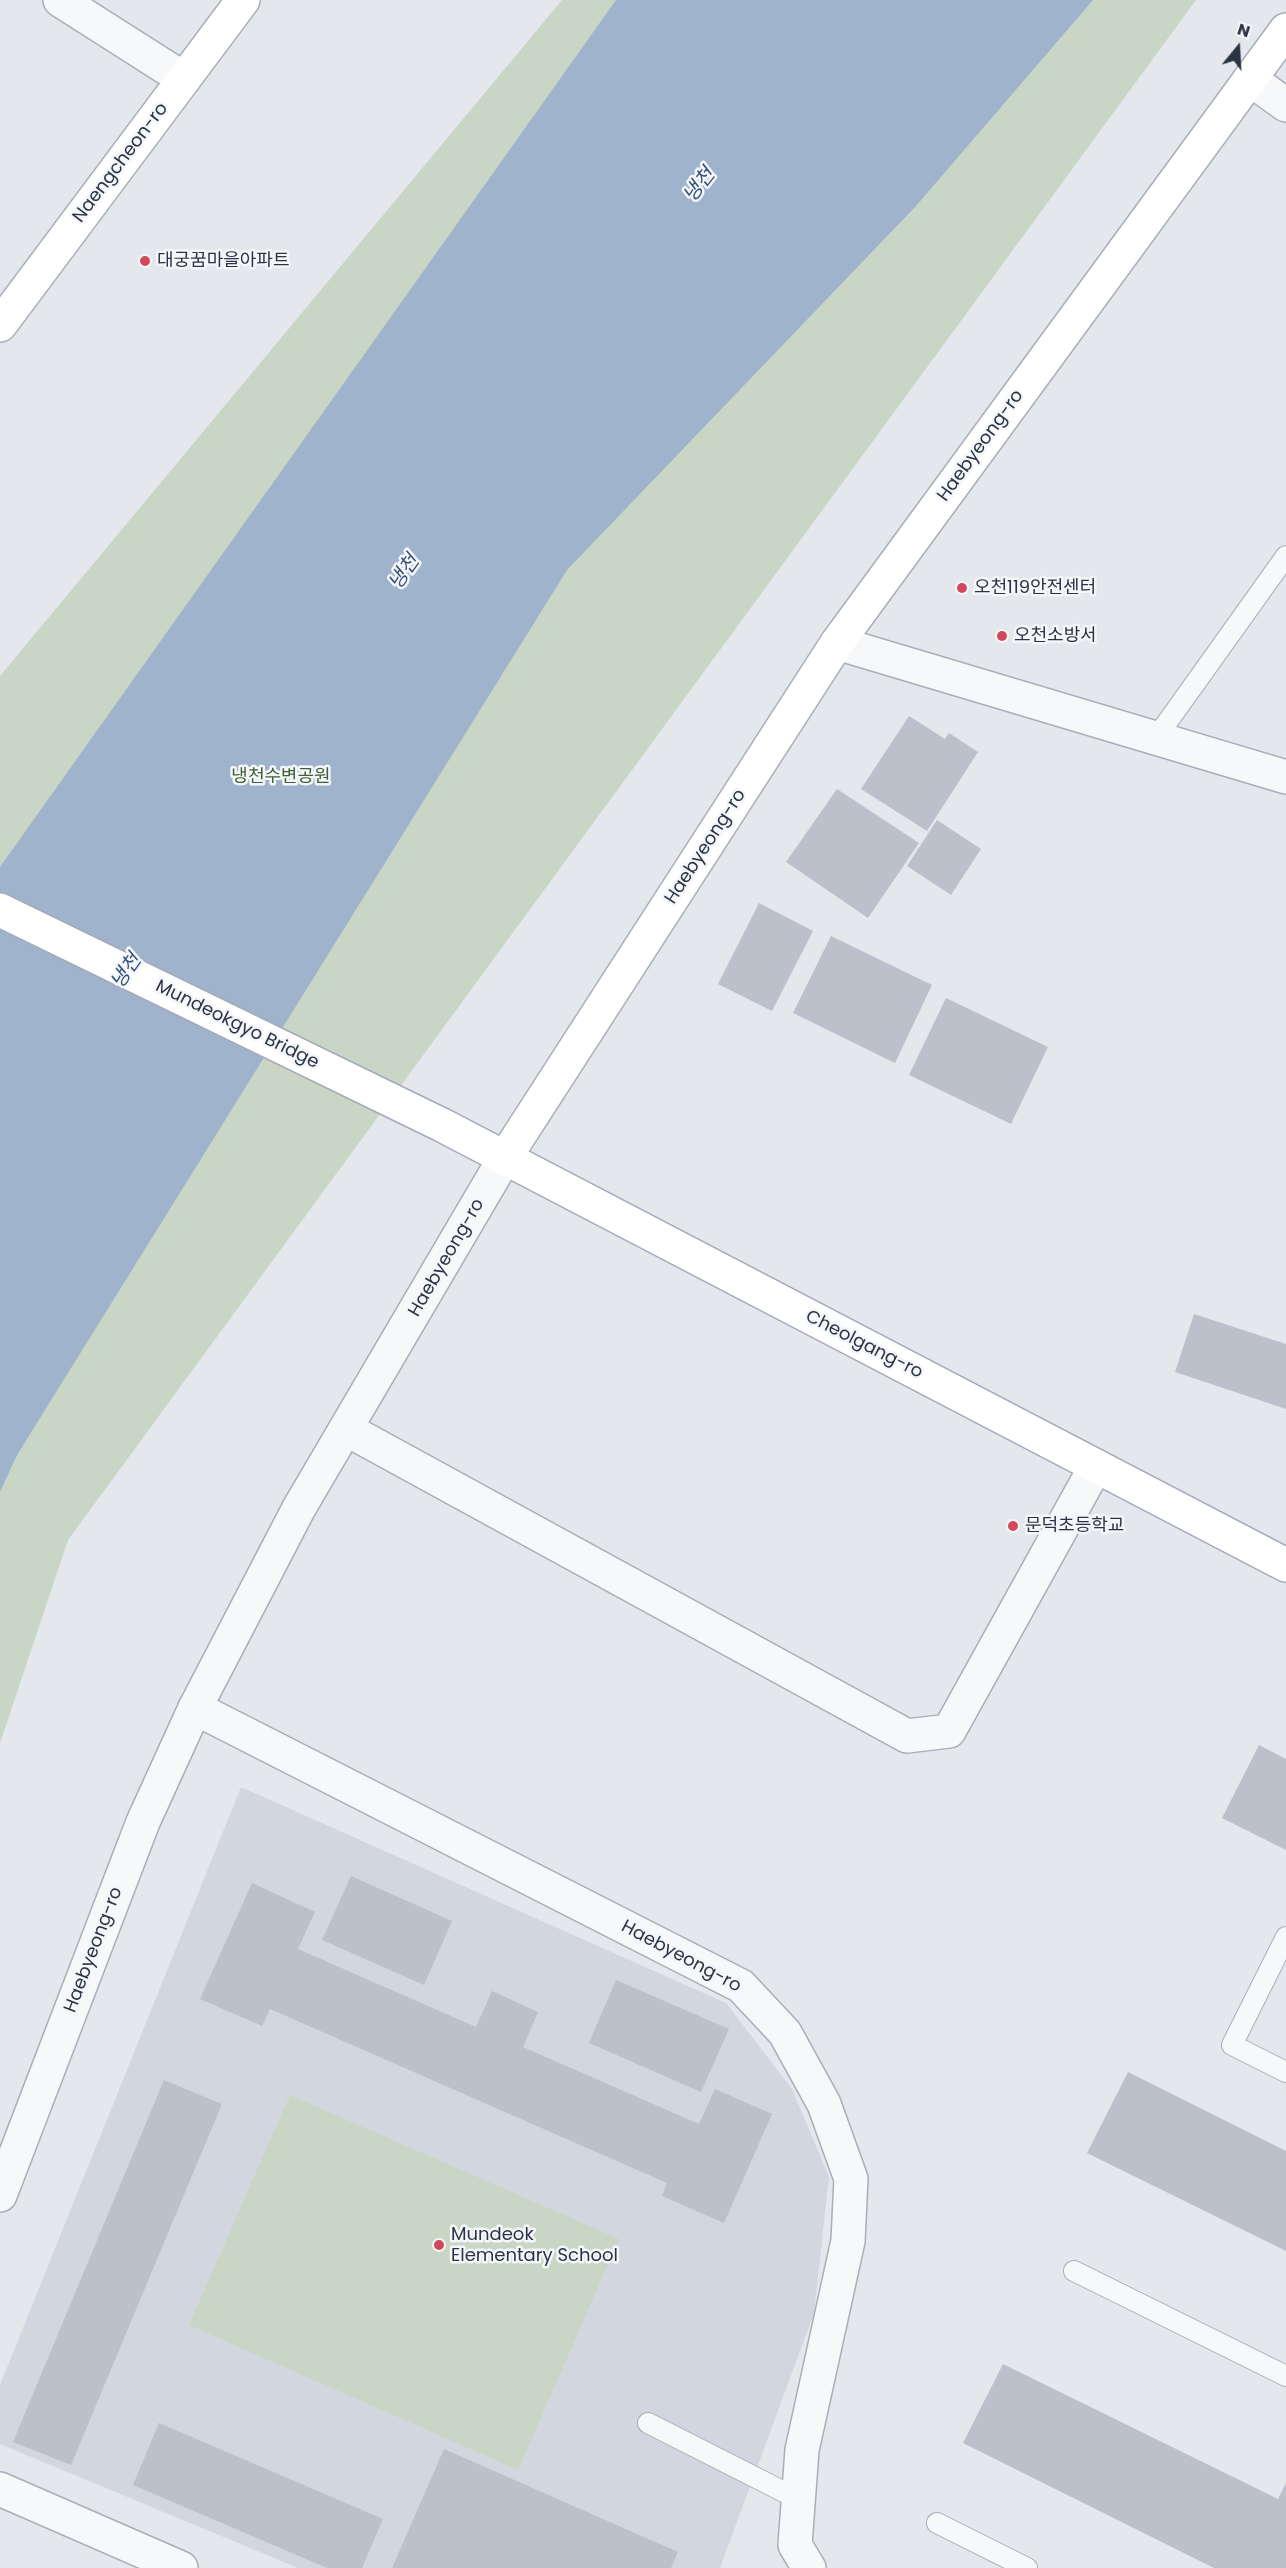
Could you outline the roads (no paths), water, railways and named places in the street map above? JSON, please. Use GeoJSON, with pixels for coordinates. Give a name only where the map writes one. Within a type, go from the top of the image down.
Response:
{"type":"FeatureCollection","features":[{"type":"Feature","properties":{"kind":"main road","name":"Naengcheon-ro"},"geometry":{"type":"LineString","coordinates":[[0,325],[243,0]]}},
{"type":"Feature","properties":{"kind":"main road","name":"Haebyeong-ro"},"geometry":{"type":"LineString","coordinates":[[504,1159],[837,644],[1286,30]]}},
{"type":"Feature","properties":{"kind":"main road","name":"Mundeokgyo Bridge"},"geometry":{"type":"LineString","coordinates":[[0,910],[442,1125]]}},
{"type":"Feature","properties":{"kind":"main road","name":"Cheolgang-ro"},"geometry":{"type":"LineString","coordinates":[[442,1125],[1286,1565]]}},
{"type":"Feature","properties":{"kind":"street"},"geometry":{"type":"LineString","coordinates":[[60,0],[184,79]]}},
{"type":"Feature","properties":{"kind":"street"},"geometry":{"type":"LineString","coordinates":[[1250,79],[1286,105]]}},
{"type":"Feature","properties":{"kind":"street"},"geometry":{"type":"LineString","coordinates":[[837,644],[1286,777]]}},
{"type":"Feature","properties":{"kind":"street","name":"Haebyeong-ro"},"geometry":{"type":"LineString","coordinates":[[0,2195],[142,1822],[195,1708],[299,1508],[504,1159]]}},
{"type":"Feature","properties":{"kind":"street"},"geometry":{"type":"LineString","coordinates":[[346,1429],[906,1736],[949,1731],[1096,1466]]}},
{"type":"Feature","properties":{"kind":"street","name":"Haebyeong-ro"},"geometry":{"type":"LineString","coordinates":[[195,1708],[741,1986],[785,2033],[824,2104],[851,2179],[848,2241],[802,2450],[795,2545],[809,2568]]}},
{"type":"Feature","properties":{"kind":"street"},"geometry":{"type":"LineString","coordinates":[[0,2489],[181,2568]]}},
{"type":"Feature","properties":{"kind":"lane"},"geometry":{"type":"LineString","coordinates":[[1156,738],[1286,556]]}},
{"type":"Feature","properties":{"kind":"lane"},"geometry":{"type":"LineString","coordinates":[[1286,1937],[1232,2045],[1286,2072]]}},
{"type":"Feature","properties":{"kind":"lane"},"geometry":{"type":"LineString","coordinates":[[1074,2271],[1286,2376]]}},
{"type":"Feature","properties":{"kind":"lane"},"geometry":{"type":"LineString","coordinates":[[648,2423],[798,2499]]}},
{"type":"Feature","properties":{"kind":"lane"},"geometry":{"type":"LineString","coordinates":[[937,2523],[1027,2568]]}},
{"type":"Feature","properties":{"kind":"water","name":"냉천"},"geometry":{"type":"Polygon","coordinates":[[[616,0],[1093,0],[916,206],[567,570],[17,1455],[0,1492],[0,867],[616,0]]]}},
{"type":"Feature","properties":{"kind":"place","name":"대궁꿈마을아파트"},"geometry":{"type":"Point","coordinates":[145,261]}},
{"type":"Feature","properties":{"kind":"place","name":"오천119안전센터"},"geometry":{"type":"Point","coordinates":[962,588]}},
{"type":"Feature","properties":{"kind":"place","name":"오천소방서"},"geometry":{"type":"Point","coordinates":[1002,636]}},
{"type":"Feature","properties":{"kind":"place","name":"문덕초등학교"},"geometry":{"type":"Point","coordinates":[1013,1526]}},
{"type":"Feature","properties":{"kind":"place","name":"Mundeok Elementary School"},"geometry":{"type":"Point","coordinates":[439,2245]}},
{"type":"Feature","properties":{"kind":"park label","name":"냉천수변공원"},"geometry":{"type":"Point","coordinates":[281,777]}}]}
